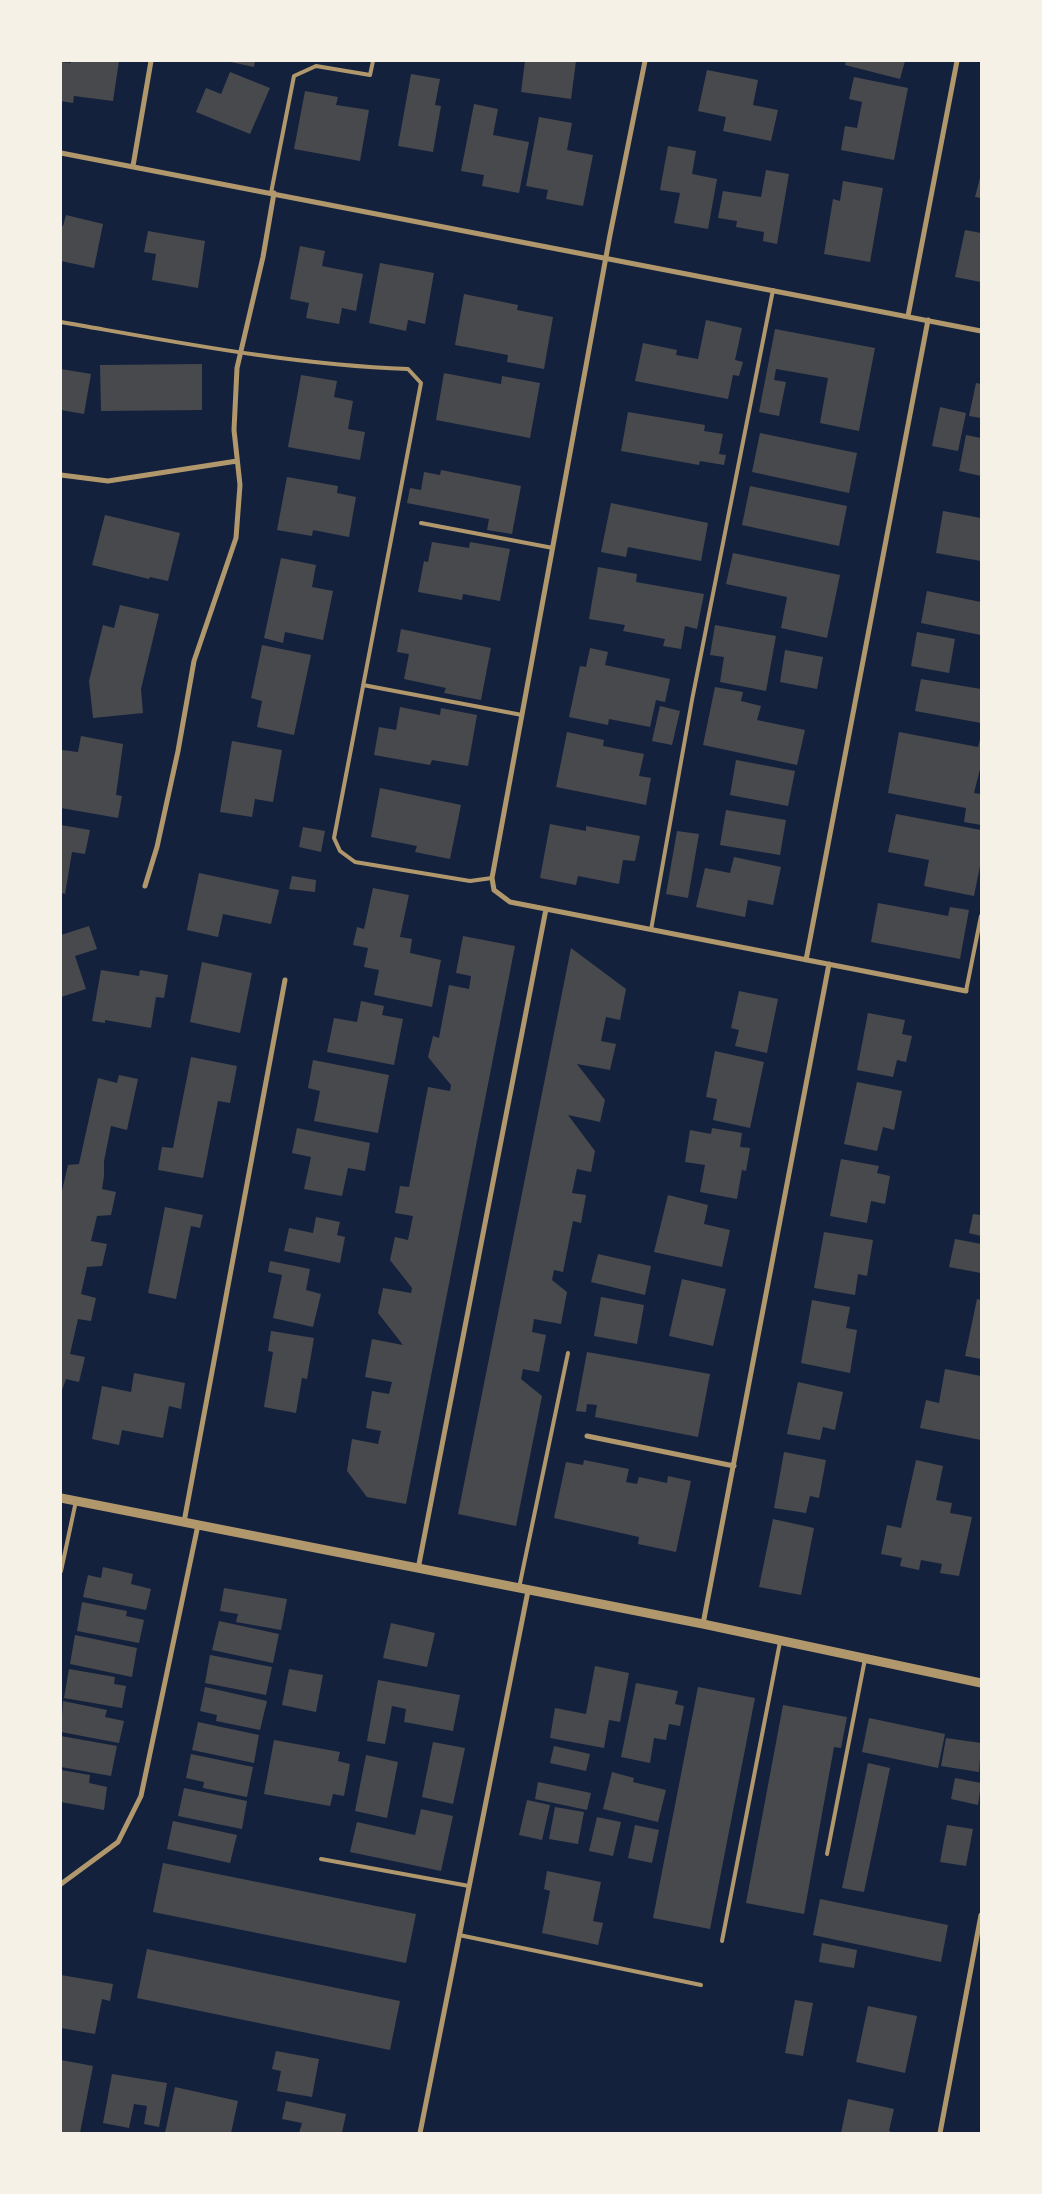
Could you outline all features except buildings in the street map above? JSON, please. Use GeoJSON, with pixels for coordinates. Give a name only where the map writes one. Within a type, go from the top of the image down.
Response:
{"type":"FeatureCollection","features":[{"type":"Feature","properties":{"kind":"street"},"geometry":{"type":"LineString","coordinates":[[133,166],[151,61]]}},
{"type":"Feature","properties":{"kind":"street"},"geometry":{"type":"LineString","coordinates":[[645,61],[606,258],[492,878],[494,890],[502,898],[510,902],[966,990]]}},
{"type":"Feature","properties":{"kind":"street"},"geometry":{"type":"LineString","coordinates":[[908,316],[957,61]]}},
{"type":"Feature","properties":{"kind":"street"},"geometry":{"type":"LineString","coordinates":[[61,152],[981,331]]}},
{"type":"Feature","properties":{"kind":"street"},"geometry":{"type":"LineString","coordinates":[[144,886],[157,848],[178,751],[194,661],[236,538],[240,485],[234,430],[240,352],[263,257],[272,193]]}},
{"type":"Feature","properties":{"kind":"street"},"geometry":{"type":"LineString","coordinates":[[806,960],[928,320]]}},
{"type":"Feature","properties":{"kind":"street"},"geometry":{"type":"LineString","coordinates":[[61,475],[108,481],[237,461]]}},
{"type":"Feature","properties":{"kind":"street"},"geometry":{"type":"LineString","coordinates":[[418,1570],[546,909]]}},
{"type":"Feature","properties":{"kind":"street"},"geometry":{"type":"LineString","coordinates":[[703,1624],[830,964]]}},
{"type":"Feature","properties":{"kind":"street"},"geometry":{"type":"LineString","coordinates":[[184,1522],[285,980]]}},
{"type":"Feature","properties":{"kind":"street"},"geometry":{"type":"LineString","coordinates":[[587,1436],[734,1466]]}},
{"type":"Feature","properties":{"kind":"street"},"geometry":{"type":"LineString","coordinates":[[61,1498],[418,1570],[703,1624],[981,1683]]}},
{"type":"Feature","properties":{"kind":"street"},"geometry":{"type":"LineString","coordinates":[[61,1884],[118,1842],[141,1796],[198,1525]]}},
{"type":"Feature","properties":{"kind":"street"},"geometry":{"type":"LineString","coordinates":[[420,2133],[460,1935],[524,1590]]}},
{"type":"Feature","properties":{"kind":"street"},"geometry":{"type":"LineString","coordinates":[[940,2133],[981,1915]]}},
{"type":"Feature","properties":{"kind":"lane"},"geometry":{"type":"LineString","coordinates":[[272,193],[294,76],[316,66],[370,75],[373,61]]}},
{"type":"Feature","properties":{"kind":"lane"},"geometry":{"type":"LineString","coordinates":[[652,930],[692,700],[773,290]]}},
{"type":"Feature","properties":{"kind":"lane"},"geometry":{"type":"LineString","coordinates":[[61,322],[240,352],[367,368],[408,369],[421,383],[334,838],[340,851],[355,862],[470,881],[492,878]]}},
{"type":"Feature","properties":{"kind":"lane"},"geometry":{"type":"LineString","coordinates":[[420,522],[553,548]]}},
{"type":"Feature","properties":{"kind":"lane"},"geometry":{"type":"LineString","coordinates":[[363,685],[522,715]]}},
{"type":"Feature","properties":{"kind":"lane"},"geometry":{"type":"LineString","coordinates":[[966,990],[981,916]]}},
{"type":"Feature","properties":{"kind":"lane"},"geometry":{"type":"LineString","coordinates":[[524,1590],[568,1353]]}},
{"type":"Feature","properties":{"kind":"lane"},"geometry":{"type":"LineString","coordinates":[[61,1571],[76,1501]]}},
{"type":"Feature","properties":{"kind":"lane"},"geometry":{"type":"LineString","coordinates":[[722,1942],[780,1640]]}},
{"type":"Feature","properties":{"kind":"lane"},"geometry":{"type":"LineString","coordinates":[[828,1854],[865,1659]]}},
{"type":"Feature","properties":{"kind":"lane"},"geometry":{"type":"LineString","coordinates":[[321,1859],[469,1886]]}},
{"type":"Feature","properties":{"kind":"lane"},"geometry":{"type":"LineString","coordinates":[[460,1935],[700,1985]]}}]}
